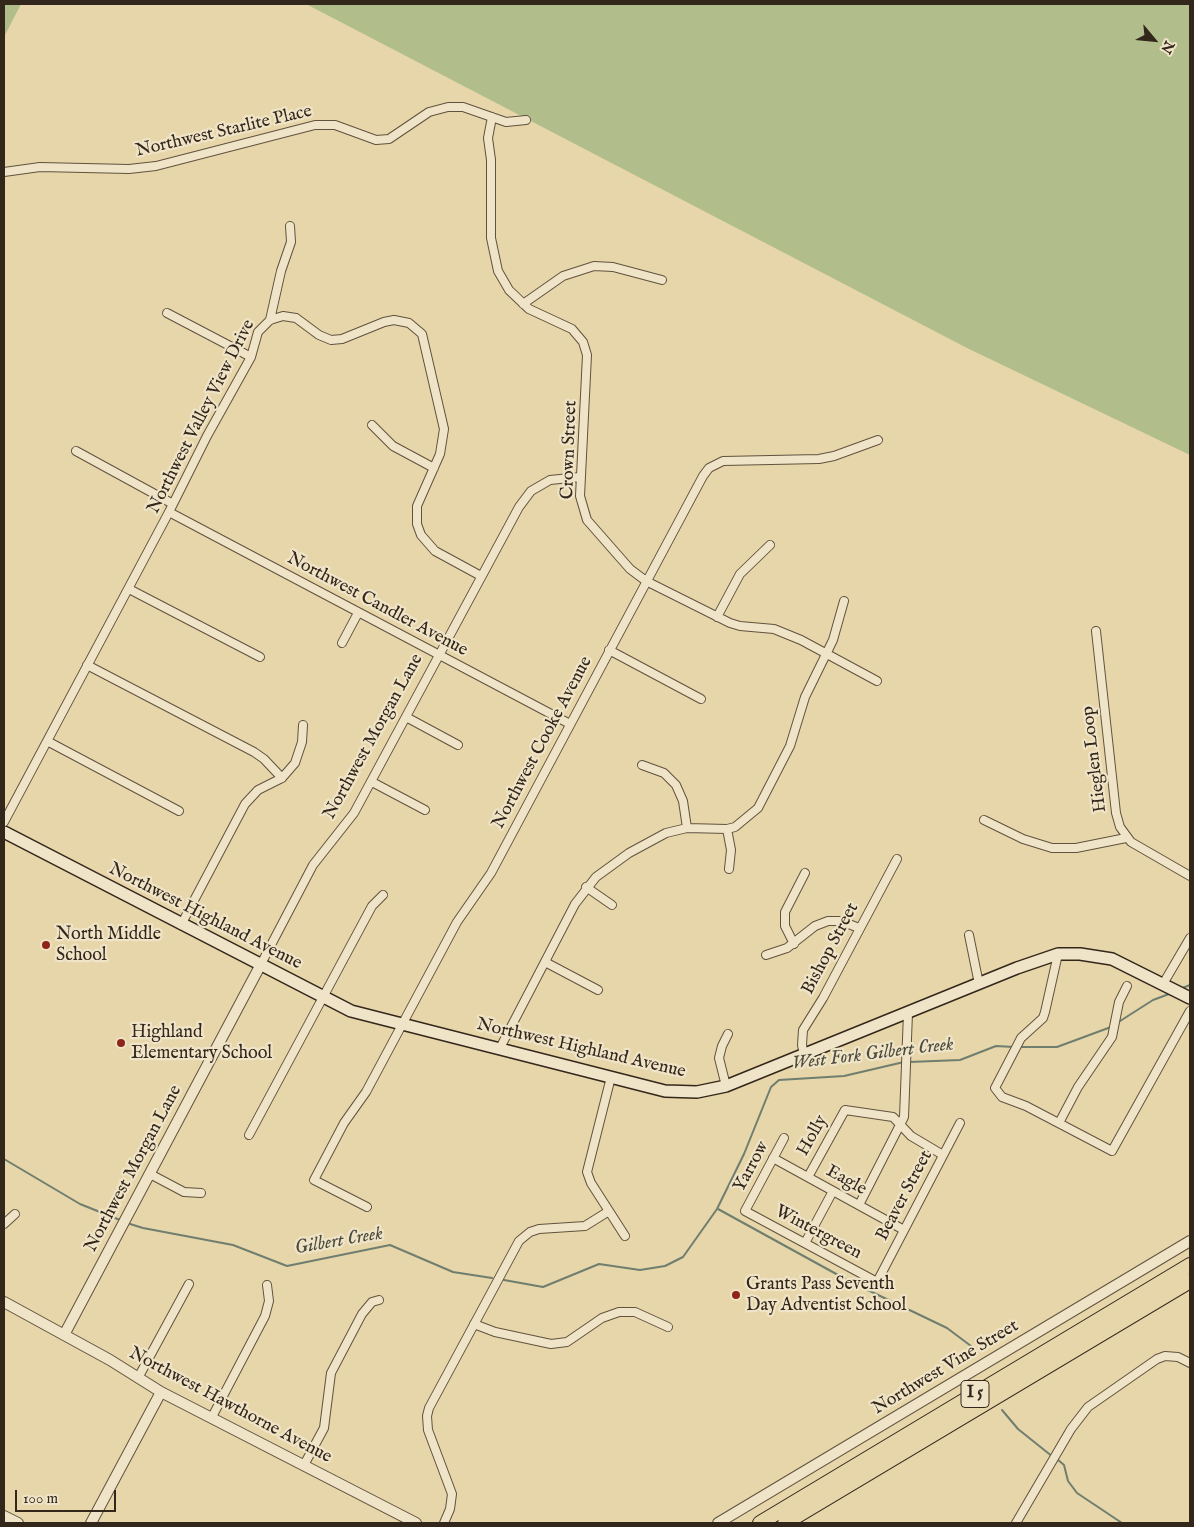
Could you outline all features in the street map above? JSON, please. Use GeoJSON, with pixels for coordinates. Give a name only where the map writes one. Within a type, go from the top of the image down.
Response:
{"type":"FeatureCollection","features":[{"type":"Feature","properties":{"kind":"highway","name":"I 5"},"geometry":{"type":"LineString","coordinates":[[760,1523],[1190,1265]]}},
{"type":"Feature","properties":{"kind":"highway","name":"I 5"},"geometry":{"type":"LineString","coordinates":[[785,1523],[1190,1281]]}},
{"type":"Feature","properties":{"kind":"main road","name":"Northwest Highland Avenue"},"geometry":{"type":"LineString","coordinates":[[4,832],[351,1012],[674,1092],[697,1092],[726,1086],[1032,961],[1058,954],[1103,956],[1123,963],[1190,998]]}},
{"type":"Feature","properties":{"kind":"street","name":"Northwest Starlite Place"},"geometry":{"type":"LineString","coordinates":[[4,172],[40,167],[129,169],[156,166],[315,125],[335,125],[376,140],[389,140],[429,112],[448,107],[463,107],[506,122],[526,120]]}},
{"type":"Feature","properties":{"kind":"street","name":"Crown Street"},"geometry":{"type":"LineString","coordinates":[[492,116],[488,138],[491,160],[492,249],[498,271],[504,282],[523,304],[537,314],[572,330],[586,349],[588,379],[580,496],[587,520],[630,569],[646,581],[717,617],[740,626],[784,633],[827,653],[877,681]]}},
{"type":"Feature","properties":{"kind":"street"},"geometry":{"type":"LineString","coordinates":[[270,320],[281,271],[291,242],[290,226]]}},
{"type":"Feature","properties":{"kind":"street"},"geometry":{"type":"LineString","coordinates":[[523,304],[563,276],[594,266],[613,267],[662,280]]}},
{"type":"Feature","properties":{"kind":"street"},"geometry":{"type":"LineString","coordinates":[[167,313],[251,357]]}},
{"type":"Feature","properties":{"kind":"street","name":"Northwest Valley View Drive"},"geometry":{"type":"LineString","coordinates":[[4,822],[251,357],[258,332],[270,320],[283,316],[296,318],[319,335],[336,341],[384,322],[402,321],[416,328],[425,343],[444,429],[440,454],[417,506],[416,515],[421,535],[435,551],[481,576]]}},
{"type":"Feature","properties":{"kind":"street"},"geometry":{"type":"LineString","coordinates":[[372,424],[393,446],[434,468]]}},
{"type":"Feature","properties":{"kind":"street","name":"Northwest Cooke Avenue"},"geometry":{"type":"LineString","coordinates":[[367,1208],[314,1180],[344,1123],[366,1092],[456,922],[490,873],[703,476],[716,464],[731,460],[834,456],[878,440]]}},
{"type":"Feature","properties":{"kind":"street"},"geometry":{"type":"LineString","coordinates":[[76,451],[173,504]]}},
{"type":"Feature","properties":{"kind":"street","name":"Northwest Morgan Lane"},"geometry":{"type":"LineString","coordinates":[[64,1335],[313,865],[350,821],[519,507],[531,491],[550,480],[580,477]]}},
{"type":"Feature","properties":{"kind":"street","name":"Northwest Candler Avenue"},"geometry":{"type":"LineString","coordinates":[[169,512],[570,724]]}},
{"type":"Feature","properties":{"kind":"street"},"geometry":{"type":"LineString","coordinates":[[717,617],[740,574],[770,544]]}},
{"type":"Feature","properties":{"kind":"street"},"geometry":{"type":"LineString","coordinates":[[129,589],[260,657]]}},
{"type":"Feature","properties":{"kind":"street"},"geometry":{"type":"LineString","coordinates":[[500,1048],[586,887],[608,866],[656,838],[677,830],[687,828],[727,829],[735,827],[750,816],[766,795],[790,746],[805,696],[827,653],[836,631],[844,601]]}},
{"type":"Feature","properties":{"kind":"street"},"geometry":{"type":"LineString","coordinates":[[342,643],[358,613]]}},
{"type":"Feature","properties":{"kind":"street","name":"Hieglen Loop"},"geometry":{"type":"LineString","coordinates":[[1096,631],[1116,813],[1126,838]]}},
{"type":"Feature","properties":{"kind":"street"},"geometry":{"type":"LineString","coordinates":[[609,650],[701,699]]}},
{"type":"Feature","properties":{"kind":"street"},"geometry":{"type":"LineString","coordinates":[[87,665],[254,752],[264,759],[282,778]]}},
{"type":"Feature","properties":{"kind":"street"},"geometry":{"type":"LineString","coordinates":[[406,717],[458,745]]}},
{"type":"Feature","properties":{"kind":"street"},"geometry":{"type":"LineString","coordinates":[[182,925],[245,804],[258,790],[282,778],[289,772],[299,755],[303,725]]}},
{"type":"Feature","properties":{"kind":"street"},"geometry":{"type":"LineString","coordinates":[[47,741],[179,811]]}},
{"type":"Feature","properties":{"kind":"street"},"geometry":{"type":"LineString","coordinates":[[642,765],[664,773],[676,786],[683,801],[687,828]]}},
{"type":"Feature","properties":{"kind":"street"},"geometry":{"type":"LineString","coordinates":[[372,782],[425,810]]}},
{"type":"Feature","properties":{"kind":"street"},"geometry":{"type":"LineString","coordinates":[[984,820],[1023,839],[1052,848],[1076,848],[1126,838],[1151,855],[1190,876]]}},
{"type":"Feature","properties":{"kind":"street"},"geometry":{"type":"LineString","coordinates":[[727,829],[731,850],[729,869]]}},
{"type":"Feature","properties":{"kind":"street","name":"Bishop Street"},"geometry":{"type":"LineString","coordinates":[[804,1055],[802,1045],[803,1030],[823,998],[897,859]]}},
{"type":"Feature","properties":{"kind":"street"},"geometry":{"type":"LineString","coordinates":[[794,944],[785,926],[785,912],[805,873]]}},
{"type":"Feature","properties":{"kind":"street"},"geometry":{"type":"LineString","coordinates":[[586,887],[612,905]]}},
{"type":"Feature","properties":{"kind":"street"},"geometry":{"type":"LineString","coordinates":[[249,1136],[372,906],[383,895]]}},
{"type":"Feature","properties":{"kind":"street"},"geometry":{"type":"LineString","coordinates":[[766,955],[794,944],[815,926],[828,920],[841,921],[859,928]]}},
{"type":"Feature","properties":{"kind":"street"},"geometry":{"type":"LineString","coordinates":[[969,935],[979,984]]}},
{"type":"Feature","properties":{"kind":"street"},"geometry":{"type":"LineString","coordinates":[[1163,984],[1190,938]]}},
{"type":"Feature","properties":{"kind":"street"},"geometry":{"type":"LineString","coordinates":[[1058,954],[1045,1012],[1021,1038],[1000,1075],[995,1088],[1002,1097],[1026,1106],[1112,1152],[1190,1012]]}},
{"type":"Feature","properties":{"kind":"street"},"geometry":{"type":"LineString","coordinates":[[545,962],[598,990]]}},
{"type":"Feature","properties":{"kind":"street"},"geometry":{"type":"LineString","coordinates":[[1059,1123],[1078,1087],[1112,1037],[1119,1002],[1127,986]]}},
{"type":"Feature","properties":{"kind":"street"},"geometry":{"type":"LineString","coordinates":[[858,1205],[901,1125],[905,1106],[908,1013]]}},
{"type":"Feature","properties":{"kind":"street"},"geometry":{"type":"LineString","coordinates":[[726,1086],[719,1058],[728,1034]]}},
{"type":"Feature","properties":{"kind":"street"},"geometry":{"type":"LineString","coordinates":[[611,1077],[588,1172],[591,1183],[625,1236]]}},
{"type":"Feature","properties":{"kind":"street","name":"Holly"},"geometry":{"type":"LineString","coordinates":[[808,1177],[845,1110],[889,1116],[901,1125]]}},
{"type":"Feature","properties":{"kind":"street","name":"Beaver Street"},"geometry":{"type":"LineString","coordinates":[[877,1282],[960,1123]]}},
{"type":"Feature","properties":{"kind":"street"},"geometry":{"type":"LineString","coordinates":[[901,1125],[911,1136],[943,1155]]}},
{"type":"Feature","properties":{"kind":"street","name":"Yarrow"},"geometry":{"type":"LineString","coordinates":[[745,1211],[784,1138]]}},
{"type":"Feature","properties":{"kind":"street","name":"Eagle"},"geometry":{"type":"LineString","coordinates":[[773,1158],[904,1230]]}},
{"type":"Feature","properties":{"kind":"street"},"geometry":{"type":"LineString","coordinates":[[150,1174],[184,1192],[201,1193]]}},
{"type":"Feature","properties":{"kind":"street"},"geometry":{"type":"LineString","coordinates":[[805,1243],[833,1191]]}},
{"type":"Feature","properties":{"kind":"street"},"geometry":{"type":"LineString","coordinates":[[444,1523],[450,1509],[452,1494],[428,1430],[427,1416],[474,1324],[509,1258],[523,1236],[538,1229],[585,1226],[609,1210]]}},
{"type":"Feature","properties":{"kind":"street","name":"Wintergreen"},"geometry":{"type":"LineString","coordinates":[[745,1211],[877,1282]]}},
{"type":"Feature","properties":{"kind":"street"},"geometry":{"type":"LineString","coordinates":[[4,1224],[15,1214]]}},
{"type":"Feature","properties":{"kind":"street","name":"Northwest Vine Street"},"geometry":{"type":"LineString","coordinates":[[718,1523],[1190,1241]]}},
{"type":"Feature","properties":{"kind":"street"},"geometry":{"type":"LineString","coordinates":[[138,1378],[189,1284]]}},
{"type":"Feature","properties":{"kind":"street"},"geometry":{"type":"LineString","coordinates":[[212,1416],[265,1316],[269,1301],[267,1285]]}},
{"type":"Feature","properties":{"kind":"street"},"geometry":{"type":"LineString","coordinates":[[304,1465],[324,1428],[331,1373],[362,1314],[372,1302],[379,1300]]}},
{"type":"Feature","properties":{"kind":"street","name":"Northwest Hawthorne Avenue"},"geometry":{"type":"LineString","coordinates":[[4,1302],[110,1360],[161,1392],[212,1416],[416,1523]]}},
{"type":"Feature","properties":{"kind":"street"},"geometry":{"type":"LineString","coordinates":[[474,1324],[495,1332],[551,1344],[567,1342],[602,1318],[619,1312],[635,1312],[668,1327]]}},
{"type":"Feature","properties":{"kind":"street"},"geometry":{"type":"LineString","coordinates":[[1016,1523],[1071,1429],[1088,1408],[1157,1359],[1165,1356],[1178,1358],[1190,1363]]}},
{"type":"Feature","properties":{"kind":"street"},"geometry":{"type":"LineString","coordinates":[[91,1523],[161,1392]]}},
{"type":"Feature","properties":{"kind":"street"},"geometry":{"type":"LineString","coordinates":[[4,1516],[18,1523]]}},
{"type":"Feature","properties":{"kind":"green space"},"geometry":{"type":"Polygon","coordinates":[[[4,4],[21,4],[4,37],[4,4]]]}},
{"type":"Feature","properties":{"kind":"green space"},"geometry":{"type":"Polygon","coordinates":[[[306,4],[1190,4],[1190,455],[967,348],[306,4]]]}},
{"type":"Feature","properties":{"kind":"waterway","name":"West Fork Gilbert Creek"},"geometry":{"type":"LineString","coordinates":[[1180,989],[1190,985]]}},
{"type":"Feature","properties":{"kind":"waterway","name":"West Fork Gilbert Creek"},"geometry":{"type":"LineString","coordinates":[[1117,1023],[1153,1000],[1169,994]]}},
{"type":"Feature","properties":{"kind":"waterway","name":"West Fork Gilbert Creek"},"geometry":{"type":"LineString","coordinates":[[1019,1047],[1057,1047],[1111,1027]]}},
{"type":"Feature","properties":{"kind":"waterway","name":"West Fork Gilbert Creek"},"geometry":{"type":"LineString","coordinates":[[909,1062],[960,1060],[996,1046],[1014,1047]]}},
{"type":"Feature","properties":{"kind":"waterway","name":"West Fork Gilbert Creek"},"geometry":{"type":"LineString","coordinates":[[504,1280],[543,1287],[599,1264],[640,1270],[665,1266],[683,1257],[717,1209],[744,1154],[771,1087],[779,1080],[844,1076],[904,1062]]}},
{"type":"Feature","properties":{"kind":"waterway","name":"Gilbert Creek"},"geometry":{"type":"LineString","coordinates":[[4,1159],[80,1204],[120,1220]]}},
{"type":"Feature","properties":{"kind":"waterway"},"geometry":{"type":"LineString","coordinates":[[718,1209],[849,1281],[947,1328],[971,1346]]}},
{"type":"Feature","properties":{"kind":"waterway","name":"Gilbert Creek"},"geometry":{"type":"LineString","coordinates":[[130,1224],[233,1245],[287,1266],[390,1245],[453,1272],[492,1278]]}},
{"type":"Feature","properties":{"kind":"waterway"},"geometry":{"type":"LineString","coordinates":[[1002,1410],[1018,1429],[1053,1457]]}},
{"type":"Feature","properties":{"kind":"waterway"},"geometry":{"type":"LineString","coordinates":[[1057,1459],[1064,1465],[1068,1481],[1077,1493],[1122,1523]]}},
{"type":"Feature","properties":{"kind":"place","name":"North Middle School"},"geometry":{"type":"Point","coordinates":[46,945]}},
{"type":"Feature","properties":{"kind":"place","name":"Highland Elementary School"},"geometry":{"type":"Point","coordinates":[121,1043]}},
{"type":"Feature","properties":{"kind":"place","name":"Grants Pass Seventh Day Adventist School"},"geometry":{"type":"Point","coordinates":[736,1295]}}]}
